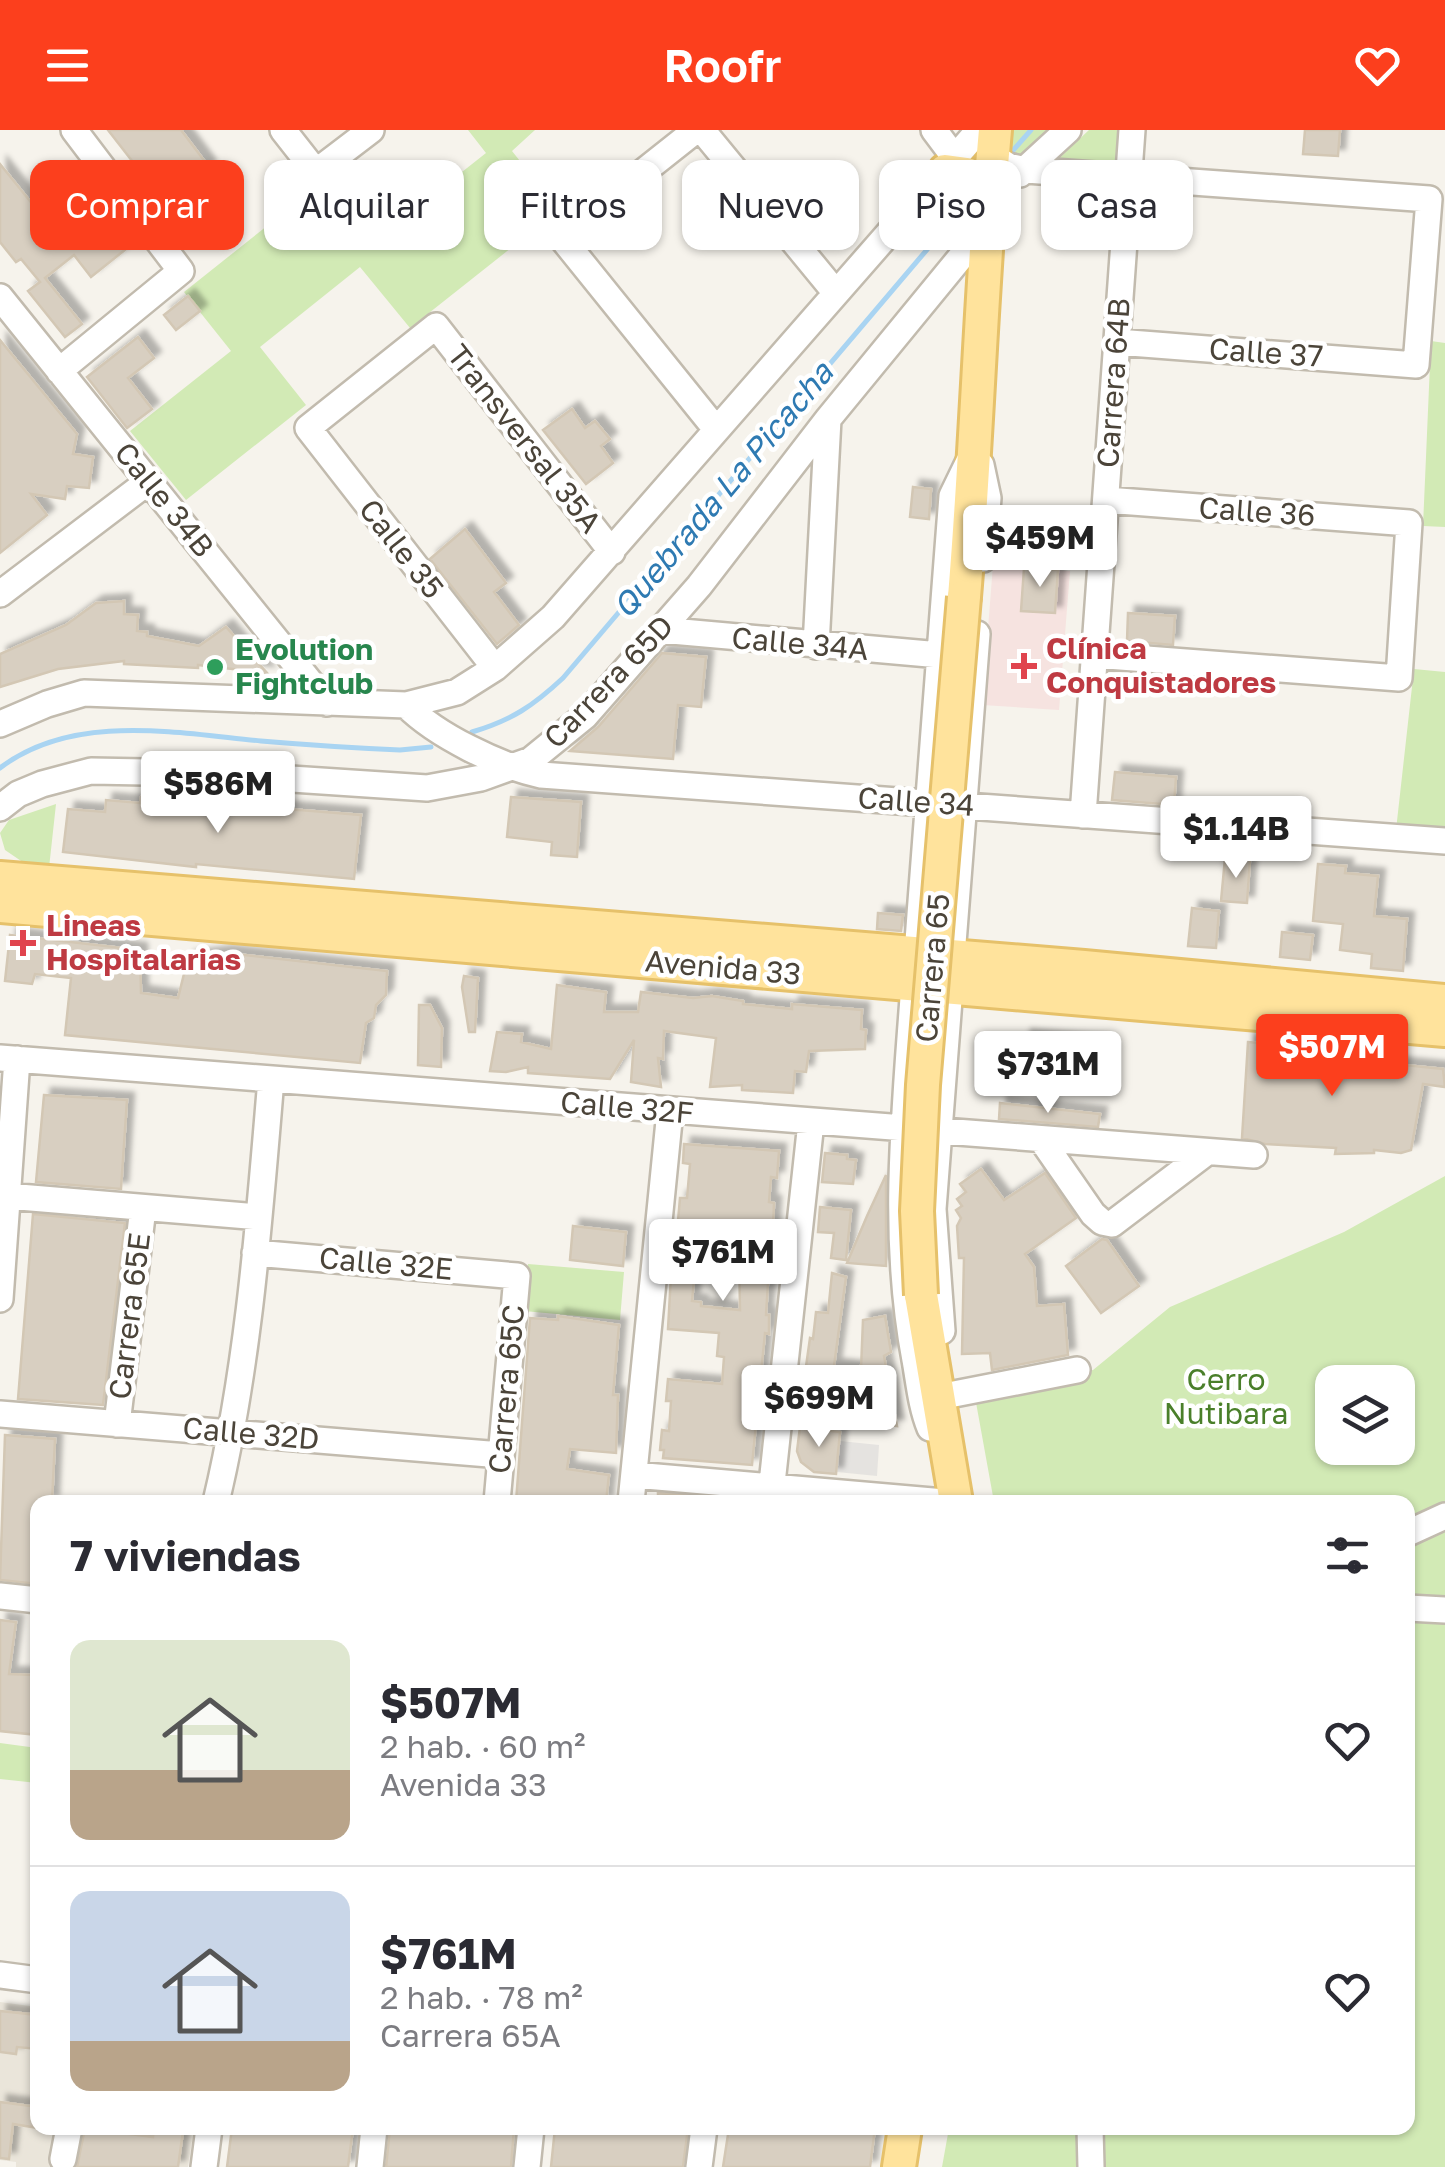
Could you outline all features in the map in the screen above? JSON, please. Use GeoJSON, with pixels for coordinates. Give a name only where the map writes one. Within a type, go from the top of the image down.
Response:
{"type":"FeatureCollection","features":[{"type":"Feature","properties":{"kind":"main road","name":"Carrera 65"},"geometry":{"type":"LineString","coordinates":[[951,1495],[921,1295],[917,1211],[923,1084],[977,446],[988,250]]}},
{"type":"Feature","properties":{"kind":"main road","name":"Avenida 33"},"geometry":{"type":"LineString","coordinates":[[8,873],[916,969]]}},
{"type":"Feature","properties":{"kind":"main road","name":"Avenida 33"},"geometry":{"type":"LineString","coordinates":[[0,906],[951,972],[1445,1001]]}},
{"type":"Feature","properties":{"kind":"main road","name":"Avenida 33"},"geometry":{"type":"LineString","coordinates":[[951,972],[1445,1030]]}},
{"type":"Feature","properties":{"kind":"main road"},"geometry":{"type":"LineString","coordinates":[[899,2167],[904,2135]]}},
{"type":"Feature","properties":{"kind":"street"},"geometry":{"type":"LineString","coordinates":[[59,370],[182,271],[74,130]]}},
{"type":"Feature","properties":{"kind":"street"},"geometry":{"type":"LineString","coordinates":[[282,130],[316,172],[371,130]]}},
{"type":"Feature","properties":{"kind":"street"},"geometry":{"type":"LineString","coordinates":[[716,428],[560,237],[699,130],[836,293]]}},
{"type":"Feature","properties":{"kind":"street"},"geometry":{"type":"LineString","coordinates":[[934,130],[948,160]]}},
{"type":"Feature","properties":{"kind":"street"},"geometry":{"type":"LineString","coordinates":[[1026,170],[1068,130]]}},
{"type":"Feature","properties":{"kind":"street","name":"Carrera 64B"},"geometry":{"type":"LineString","coordinates":[[1130,160],[1132,130]]}},
{"type":"Feature","properties":{"kind":"street"},"geometry":{"type":"LineString","coordinates":[[956,160],[989,139],[1008,166],[1041,171]]}},
{"type":"Feature","properties":{"kind":"street","name":"Carrera 65D"},"geometry":{"type":"LineString","coordinates":[[1021,175],[1026,170]]}},
{"type":"Feature","properties":{"kind":"street","name":"Calle 37"},"geometry":{"type":"LineString","coordinates":[[1117,342],[1416,364],[1429,200],[1193,182]]}},
{"type":"Feature","properties":{"kind":"street"},"geometry":{"type":"LineString","coordinates":[[0,724],[46,704],[84,694],[406,705],[458,692],[495,668],[553,617],[879,244]]}},
{"type":"Feature","properties":{"kind":"street","name":"Carrera 65D"},"geometry":{"type":"LineString","coordinates":[[0,808],[18,794],[42,784],[91,771],[200,772],[428,788],[512,768],[546,750],[585,716],[699,586],[955,250]]}},
{"type":"Feature","properties":{"kind":"street","name":"Carrera 64B"},"geometry":{"type":"LineString","coordinates":[[1083,815],[1124,250]]}},
{"type":"Feature","properties":{"kind":"street","name":"Calle 34B"},"geometry":{"type":"LineString","coordinates":[[0,298],[328,703]]}},
{"type":"Feature","properties":{"kind":"street","name":"Calle 35"},"geometry":{"type":"LineString","coordinates":[[436,326],[308,428],[495,668]]}},
{"type":"Feature","properties":{"kind":"street","name":"Transversal 35A"},"geometry":{"type":"LineString","coordinates":[[436,326],[612,552]]}},
{"type":"Feature","properties":{"kind":"street"},"geometry":{"type":"LineString","coordinates":[[816,646],[828,418]]}},
{"type":"Feature","properties":{"kind":"street","name":"Carrera 65"},"geometry":{"type":"LineString","coordinates":[[950,1495],[926,1418],[909,1331],[900,1241],[904,1129],[952,496],[977,446]]}},
{"type":"Feature","properties":{"kind":"street","name":"Carrera 65"},"geometry":{"type":"LineString","coordinates":[[951,1495],[949,1395],[933,1209],[988,498],[977,446]]}},
{"type":"Feature","properties":{"kind":"street"},"geometry":{"type":"LineString","coordinates":[[0,594],[149,482]]}},
{"type":"Feature","properties":{"kind":"street","name":"Calle 36"},"geometry":{"type":"LineString","coordinates":[[1094,654],[1398,678],[1408,524],[1106,500]]}},
{"type":"Feature","properties":{"kind":"street","name":"Calle 34A"},"geometry":{"type":"LineString","coordinates":[[660,630],[940,655]]}},
{"type":"Feature","properties":{"kind":"street","name":"Calle 34"},"geometry":{"type":"LineString","coordinates":[[406,705],[419,718],[512,768],[568,776],[1445,841]]}},
{"type":"Feature","properties":{"kind":"street"},"geometry":{"type":"LineString","coordinates":[[457,783],[468,769],[474,749]]}},
{"type":"Feature","properties":{"kind":"street"},"geometry":{"type":"LineString","coordinates":[[546,750],[558,769],[568,776]]}},
{"type":"Feature","properties":{"kind":"street"},"geometry":{"type":"LineString","coordinates":[[0,1300],[7,1196],[9,1058]]}},
{"type":"Feature","properties":{"kind":"street","name":"Calle 32F"},"geometry":{"type":"LineString","coordinates":[[9,1058],[1254,1155]]}},
{"type":"Feature","properties":{"kind":"street"},"geometry":{"type":"LineString","coordinates":[[218,1495],[232,1433],[259,1218],[271,1079]]}},
{"type":"Feature","properties":{"kind":"street"},"geometry":{"type":"LineString","coordinates":[[632,1495],[670,1111]]}},
{"type":"Feature","properties":{"kind":"street"},"geometry":{"type":"LineString","coordinates":[[634,1474],[771,1495],[811,1122]]}},
{"type":"Feature","properties":{"kind":"street"},"geometry":{"type":"LineString","coordinates":[[1041,1139],[1094,1214],[1102,1222],[1112,1224],[1206,1152]]}},
{"type":"Feature","properties":{"kind":"street"},"geometry":{"type":"LineString","coordinates":[[7,1196],[259,1218]]}},
{"type":"Feature","properties":{"kind":"street","name":"Carrera 65E"},"geometry":{"type":"LineString","coordinates":[[117,1424],[142,1208]]}},
{"type":"Feature","properties":{"kind":"street","name":"Calle 32E"},"geometry":{"type":"LineString","coordinates":[[255,1252],[516,1276]]}},
{"type":"Feature","properties":{"kind":"street","name":"Carrera 65C"},"geometry":{"type":"LineString","coordinates":[[498,1495],[516,1276]]}},
{"type":"Feature","properties":{"kind":"street"},"geometry":{"type":"LineString","coordinates":[[949,1395],[1077,1370]]}},
{"type":"Feature","properties":{"kind":"street","name":"Calle 32D"},"geometry":{"type":"LineString","coordinates":[[0,1414],[501,1455]]}},
{"type":"Feature","properties":{"kind":"street"},"geometry":{"type":"LineString","coordinates":[[1415,1529],[1445,1516]]}},
{"type":"Feature","properties":{"kind":"street"},"geometry":{"type":"LineString","coordinates":[[0,1596],[30,1599]]}},
{"type":"Feature","properties":{"kind":"street"},"geometry":{"type":"LineString","coordinates":[[1415,1608],[1445,1610]]}},
{"type":"Feature","properties":{"kind":"street"},"geometry":{"type":"LineString","coordinates":[[0,1975],[30,1979]]}},
{"type":"Feature","properties":{"kind":"street"},"geometry":{"type":"LineString","coordinates":[[64,2160],[67,2135]]}},
{"type":"Feature","properties":{"kind":"street"},"geometry":{"type":"LineString","coordinates":[[204,2167],[208,2135]]}},
{"type":"Feature","properties":{"kind":"street"},"geometry":{"type":"LineString","coordinates":[[370,2167],[373,2135]]}},
{"type":"Feature","properties":{"kind":"street"},"geometry":{"type":"LineString","coordinates":[[526,2167],[530,2135]]}},
{"type":"Feature","properties":{"kind":"street"},"geometry":{"type":"LineString","coordinates":[[700,2167],[703,2135]]}},
{"type":"Feature","properties":{"kind":"street"},"geometry":{"type":"LineString","coordinates":[[1090,2135],[1091,2167]]}},
{"type":"Feature","properties":{"kind":"shaded area","name":"Clínica Conquistadores"},"geometry":{"type":"Polygon","coordinates":[[[993,565],[1070,571],[1059,710],[982,705],[993,565]]]}},
{"type":"Feature","properties":{"kind":"shaded area"},"geometry":{"type":"Polygon","coordinates":[[[840,1441],[879,1445],[877,1476],[837,1472],[840,1441]]]}},
{"type":"Feature","properties":{"kind":"shaded area"},"geometry":{"type":"Polygon","coordinates":[[[0,2002],[30,2006],[30,2135],[193,2135],[188,2167],[16,2167],[16,2162],[0,2160],[0,2002]]]}},
{"type":"Feature","properties":{"kind":"green space"},"geometry":{"type":"Polygon","coordinates":[[[468,130],[535,130],[512,151],[519,160],[484,160],[484,250],[508,250],[410,328],[360,267],[260,347],[306,405],[186,500],[130,431],[231,351],[184,292],[237,250],[244,250],[244,244],[264,228],[264,250],[464,250],[464,170],[486,153],[468,130]]]}},
{"type":"Feature","properties":{"kind":"green space"},"geometry":{"type":"Polygon","coordinates":[[[1001,130],[1062,130],[1029,162],[1002,151],[1001,130]]]}},
{"type":"Feature","properties":{"kind":"green space"},"geometry":{"type":"Polygon","coordinates":[[[1089,130],[1119,130],[1121,160],[1057,160],[1089,130]]]}},
{"type":"Feature","properties":{"kind":"green space"},"geometry":{"type":"Polygon","coordinates":[[[1431,341],[1445,343],[1445,527],[1423,526],[1431,341]]]}},
{"type":"Feature","properties":{"kind":"green space"},"geometry":{"type":"Polygon","coordinates":[[[1414,669],[1445,672],[1445,834],[1396,830],[1414,669]]]}},
{"type":"Feature","properties":{"kind":"green space"},"geometry":{"type":"Polygon","coordinates":[[[56,804],[49,868],[27,865],[5,850],[0,833],[9,820],[56,804]]]}},
{"type":"Feature","properties":{"kind":"green space","name":"Cerro Nutibara"},"geometry":{"type":"Polygon","coordinates":[[[1445,1176],[1445,2167],[942,2167],[948,2135],[1415,2135],[1415,1495],[993,1495],[975,1397],[1093,1370],[1170,1307],[1344,1232],[1445,1176]]]}},
{"type":"Feature","properties":{"kind":"green space"},"geometry":{"type":"Polygon","coordinates":[[[528,1264],[624,1272],[620,1320],[524,1311],[528,1264]]]}},
{"type":"Feature","properties":{"kind":"green space"},"geometry":{"type":"Polygon","coordinates":[[[0,1743],[30,1747],[30,1782],[0,1779],[0,1743]]]}},
{"type":"Feature","properties":{"kind":"building"},"geometry":{"type":"Polygon","coordinates":[[[108,130],[181,130],[204,160],[131,160],[108,130]]]}},
{"type":"Feature","properties":{"kind":"building"},"geometry":{"type":"Polygon","coordinates":[[[1305,130],[1340,130],[1338,156],[1303,154],[1305,130]]]}},
{"type":"Feature","properties":{"kind":"building"},"geometry":{"type":"Polygon","coordinates":[[[0,164],[30,201],[30,250],[125,250],[91,277],[74,255],[45,278],[82,324],[65,337],[28,291],[40,282],[0,242],[0,164]]]}},
{"type":"Feature","properties":{"kind":"building"},"geometry":{"type":"Polygon","coordinates":[[[188,296],[200,311],[176,330],[164,315],[188,296]]]}},
{"type":"Feature","properties":{"kind":"building"},"geometry":{"type":"Polygon","coordinates":[[[138,337],[154,358],[128,378],[152,409],[127,428],[87,377],[138,337]]]}},
{"type":"Feature","properties":{"kind":"building"},"geometry":{"type":"Polygon","coordinates":[[[0,340],[77,434],[73,454],[93,457],[89,488],[67,486],[65,499],[31,494],[47,515],[0,553],[0,340]]]}},
{"type":"Feature","properties":{"kind":"building"},"geometry":{"type":"Polygon","coordinates":[[[572,409],[585,428],[595,421],[610,439],[601,446],[613,463],[586,484],[543,430],[572,409]]]}},
{"type":"Feature","properties":{"kind":"building"},"geometry":{"type":"Polygon","coordinates":[[[913,487],[931,489],[929,519],[910,517],[913,487]]]}},
{"type":"Feature","properties":{"kind":"building"},"geometry":{"type":"Polygon","coordinates":[[[465,529],[506,583],[494,592],[519,625],[497,644],[430,559],[465,529]]]}},
{"type":"Feature","properties":{"kind":"building"},"geometry":{"type":"Polygon","coordinates":[[[1024,568],[1058,570],[1055,613],[1021,611],[1024,568]]]}},
{"type":"Feature","properties":{"kind":"building"},"geometry":{"type":"Polygon","coordinates":[[[124,601],[124,614],[138,615],[137,631],[147,632],[147,636],[199,646],[226,627],[267,673],[124,661],[58,669],[0,687],[0,654],[66,625],[96,603],[124,601]]]}},
{"type":"Feature","properties":{"kind":"building"},"geometry":{"type":"Polygon","coordinates":[[[1128,613],[1175,616],[1173,645],[1127,641],[1128,613]]]}},
{"type":"Feature","properties":{"kind":"building"},"geometry":{"type":"Polygon","coordinates":[[[662,653],[706,657],[701,707],[678,705],[673,759],[570,751],[598,727],[662,653]]]}},
{"type":"Feature","properties":{"kind":"building"},"geometry":{"type":"Polygon","coordinates":[[[1115,772],[1176,777],[1174,805],[1112,800],[1115,772]]]}},
{"type":"Feature","properties":{"kind":"building"},"geometry":{"type":"Polygon","coordinates":[[[141,797],[361,815],[354,879],[63,852],[68,809],[105,812],[106,800],[140,803],[141,797]]]}},
{"type":"Feature","properties":{"kind":"building"},"geometry":{"type":"Polygon","coordinates":[[[511,797],[581,802],[577,857],[551,855],[552,842],[507,837],[511,797]]]}},
{"type":"Feature","properties":{"kind":"building"},"geometry":{"type":"Polygon","coordinates":[[[1225,858],[1250,860],[1247,903],[1221,901],[1225,858]]]}},
{"type":"Feature","properties":{"kind":"building"},"geometry":{"type":"Polygon","coordinates":[[[1318,864],[1346,866],[1345,873],[1378,876],[1374,916],[1407,919],[1403,971],[1371,968],[1372,954],[1340,950],[1343,924],[1313,921],[1318,864]]]}},
{"type":"Feature","properties":{"kind":"building"},"geometry":{"type":"Polygon","coordinates":[[[1192,908],[1219,911],[1216,948],[1188,946],[1192,908]]]}},
{"type":"Feature","properties":{"kind":"building"},"geometry":{"type":"Polygon","coordinates":[[[878,913],[903,915],[901,931],[877,929],[878,913]]]}},
{"type":"Feature","properties":{"kind":"building"},"geometry":{"type":"Polygon","coordinates":[[[1282,932],[1313,935],[1310,960],[1280,957],[1282,932]]]}},
{"type":"Feature","properties":{"kind":"building"},"geometry":{"type":"Polygon","coordinates":[[[10,935],[140,950],[141,993],[178,998],[188,958],[226,953],[387,971],[386,995],[376,1005],[374,1018],[366,1023],[360,1063],[65,1035],[71,978],[35,974],[32,984],[5,981],[10,935]]]}},
{"type":"Feature","properties":{"kind":"building"},"geometry":{"type":"Polygon","coordinates":[[[464,976],[478,978],[475,1032],[469,1032],[464,976]]]}},
{"type":"Feature","properties":{"kind":"building"},"geometry":{"type":"Polygon","coordinates":[[[557,985],[606,992],[604,1012],[638,1012],[641,992],[693,998],[712,996],[792,1009],[792,1004],[862,1010],[865,1049],[809,1051],[806,1072],[795,1071],[793,1093],[742,1090],[742,1085],[710,1087],[716,1038],[664,1031],[663,1059],[658,1058],[661,1087],[631,1082],[634,1040],[610,1079],[528,1073],[528,1067],[490,1071],[497,1032],[522,1034],[521,1042],[551,1049],[557,985]]]}},
{"type":"Feature","properties":{"kind":"building"},"geometry":{"type":"Polygon","coordinates":[[[419,1005],[430,1005],[442,1028],[441,1067],[418,1065],[419,1005]]]}},
{"type":"Feature","properties":{"kind":"building"},"geometry":{"type":"Polygon","coordinates":[[[1024,1036],[1107,1043],[1105,1065],[1022,1058],[1024,1036]]]}},
{"type":"Feature","properties":{"kind":"building"},"geometry":{"type":"Polygon","coordinates":[[[1248,1042],[1338,1050],[1337,1054],[1385,1052],[1384,1063],[1443,1069],[1445,1087],[1423,1084],[1411,1150],[1335,1154],[1336,1148],[1265,1144],[1242,1138],[1248,1042]]]}},
{"type":"Feature","properties":{"kind":"building"},"geometry":{"type":"Polygon","coordinates":[[[44,1095],[127,1100],[121,1189],[36,1182],[44,1095]]]}},
{"type":"Feature","properties":{"kind":"building"},"geometry":{"type":"Polygon","coordinates":[[[1000,1103],[1100,1114],[1098,1127],[999,1119],[1000,1103]]]}},
{"type":"Feature","properties":{"kind":"building"},"geometry":{"type":"Polygon","coordinates":[[[684,1144],[779,1151],[777,1178],[771,1177],[769,1202],[774,1203],[772,1254],[764,1254],[769,1334],[765,1333],[752,1465],[663,1458],[664,1450],[660,1450],[662,1430],[669,1431],[668,1379],[722,1384],[724,1357],[717,1356],[719,1333],[668,1329],[672,1257],[696,1260],[692,1301],[701,1302],[701,1306],[740,1310],[739,1252],[713,1251],[701,1233],[702,1223],[678,1221],[680,1198],[687,1198],[690,1164],[683,1163],[684,1144]]]}},
{"type":"Feature","properties":{"kind":"building"},"geometry":{"type":"Polygon","coordinates":[[[825,1153],[856,1160],[853,1184],[822,1182],[825,1153]]]}},
{"type":"Feature","properties":{"kind":"building"},"geometry":{"type":"Polygon","coordinates":[[[981,1169],[1004,1200],[1045,1173],[1076,1218],[1025,1254],[1034,1267],[1037,1306],[1064,1304],[1068,1355],[992,1370],[990,1353],[962,1354],[964,1258],[959,1258],[957,1226],[961,1218],[956,1210],[962,1206],[957,1199],[966,1192],[960,1184],[981,1169]]]}},
{"type":"Feature","properties":{"kind":"building"},"geometry":{"type":"Polygon","coordinates":[[[886,1175],[886,1266],[847,1263],[867,1216],[886,1175]]]}},
{"type":"Feature","properties":{"kind":"building"},"geometry":{"type":"Polygon","coordinates":[[[820,1207],[851,1210],[846,1260],[831,1258],[834,1233],[818,1232],[820,1207]]]}},
{"type":"Feature","properties":{"kind":"building"},"geometry":{"type":"Polygon","coordinates":[[[33,1214],[125,1223],[103,1405],[18,1399],[33,1214]]]}},
{"type":"Feature","properties":{"kind":"building"},"geometry":{"type":"Polygon","coordinates":[[[573,1226],[626,1232],[623,1266],[570,1260],[573,1226]]]}},
{"type":"Feature","properties":{"kind":"building"},"geometry":{"type":"Polygon","coordinates":[[[1102,1239],[1107,1240],[1139,1286],[1101,1313],[1066,1266],[1102,1239]]]}},
{"type":"Feature","properties":{"kind":"building"},"geometry":{"type":"Polygon","coordinates":[[[832,1273],[846,1277],[834,1366],[861,1369],[863,1320],[885,1316],[891,1352],[884,1356],[897,1426],[843,1420],[845,1394],[803,1388],[816,1312],[828,1313],[832,1273]]]}},
{"type":"Feature","properties":{"kind":"building"},"geometry":{"type":"Polygon","coordinates":[[[558,1316],[619,1325],[613,1395],[618,1395],[616,1453],[570,1449],[567,1469],[609,1475],[607,1495],[517,1495],[530,1318],[558,1320],[558,1316]]]}},
{"type":"Feature","properties":{"kind":"building"},"geometry":{"type":"Polygon","coordinates":[[[800,1427],[840,1432],[836,1474],[814,1472],[801,1462],[797,1451],[800,1427]]]}},
{"type":"Feature","properties":{"kind":"building"},"geometry":{"type":"Polygon","coordinates":[[[5,1435],[55,1439],[52,1495],[30,1495],[30,1583],[0,1580],[5,1435]]]}},
{"type":"Feature","properties":{"kind":"building"},"geometry":{"type":"Polygon","coordinates":[[[0,1620],[16,1622],[9,1674],[30,1675],[30,1734],[0,1731],[0,1620]]]}},
{"type":"Feature","properties":{"kind":"building"},"geometry":{"type":"Polygon","coordinates":[[[0,2011],[30,2014],[30,2048],[17,2047],[16,2054],[0,2052],[0,2011]]]}},
{"type":"Feature","properties":{"kind":"building"},"geometry":{"type":"Polygon","coordinates":[[[0,2102],[30,2106],[30,2127],[13,2124],[9,2159],[0,2158],[0,2102]]]}},
{"type":"Feature","properties":{"kind":"building"},"geometry":{"type":"Polygon","coordinates":[[[84,2135],[182,2135],[178,2167],[77,2167],[84,2135]]]}},
{"type":"Feature","properties":{"kind":"building"},"geometry":{"type":"Polygon","coordinates":[[[231,2135],[352,2135],[348,2167],[227,2167],[231,2135]]]}},
{"type":"Feature","properties":{"kind":"building"},"geometry":{"type":"Polygon","coordinates":[[[389,2135],[513,2135],[511,2167],[386,2167],[389,2135]]]}},
{"type":"Feature","properties":{"kind":"building"},"geometry":{"type":"Polygon","coordinates":[[[554,2135],[687,2135],[683,2167],[551,2167],[554,2135]]]}},
{"type":"Feature","properties":{"kind":"building"},"geometry":{"type":"Polygon","coordinates":[[[728,2135],[874,2135],[870,2167],[723,2167],[728,2135]]]}},
{"type":"Feature","properties":{"kind":"waterway","name":"Quebrada La Picacha"},"geometry":{"type":"LineString","coordinates":[[1008,156],[1031,130]]}},
{"type":"Feature","properties":{"kind":"waterway","name":"Quebrada La Picacha"},"geometry":{"type":"LineString","coordinates":[[472,732],[521,711],[563,678],[927,250]]}},
{"type":"Feature","properties":{"kind":"waterway","name":"Quebrada La Picacha"},"geometry":{"type":"LineString","coordinates":[[0,768],[29,750],[60,739],[126,730],[400,750],[431,747]]}},
{"type":"Feature","properties":{"kind":"place","name":"Clínica Conquistadores"},"geometry":{"type":"Point","coordinates":[1024,666]}},
{"type":"Feature","properties":{"kind":"place","name":"Evolution Fightclub"},"geometry":{"type":"Point","coordinates":[215,667]}},
{"type":"Feature","properties":{"kind":"place","name":"Lineas Hospitalarias"},"geometry":{"type":"Point","coordinates":[23,943]}}]}
